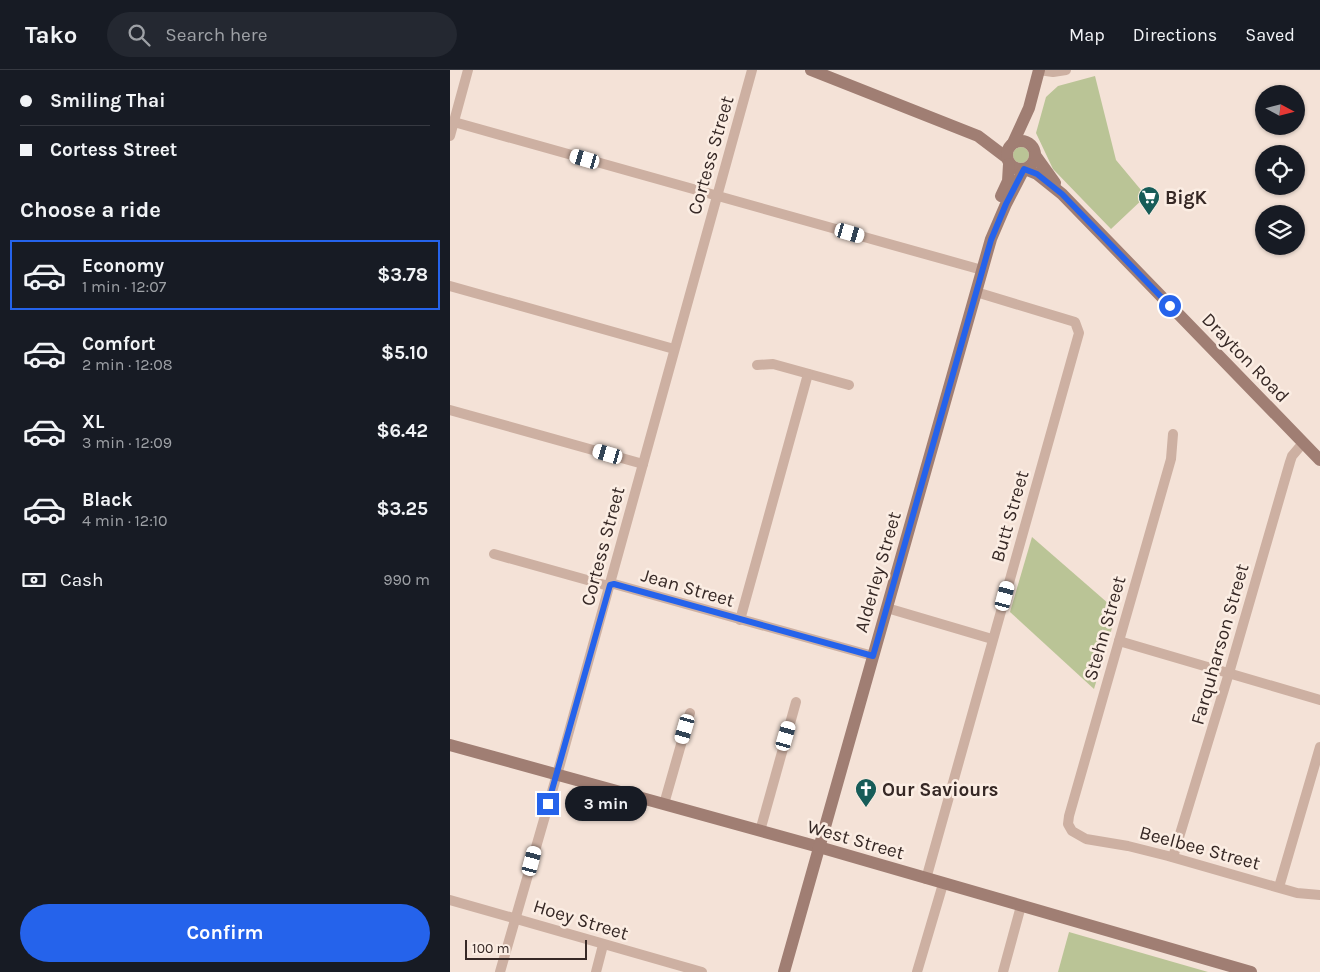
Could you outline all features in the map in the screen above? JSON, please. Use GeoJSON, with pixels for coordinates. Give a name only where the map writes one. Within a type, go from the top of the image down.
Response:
{"type":"FeatureCollection","features":[{"type":"Feature","properties":{"kind":"main road"},"geometry":{"type":"LineString","coordinates":[[811,70],[978,136],[1017,169],[1024,169],[1032,164],[1033,150],[1028,130],[1029,108]]}},
{"type":"Feature","properties":{"kind":"main road"},"geometry":{"type":"LineString","coordinates":[[1008,161],[1007,150],[1013,143],[1029,108],[1039,70]]}},
{"type":"Feature","properties":{"kind":"main road"},"geometry":{"type":"LineString","coordinates":[[970,133],[1013,143],[1023,141],[1033,150]]}},
{"type":"Feature","properties":{"kind":"main road","name":"Drayton Road"},"geometry":{"type":"LineString","coordinates":[[1033,150],[1062,194]]}},
{"type":"Feature","properties":{"kind":"main road","name":"Alderley Street"},"geometry":{"type":"LineString","coordinates":[[991,240],[995,212],[1008,181],[1008,161]]}},
{"type":"Feature","properties":{"kind":"main road","name":"Drayton Road"},"geometry":{"type":"LineString","coordinates":[[1024,169],[1037,174],[1062,194],[1320,460]]}},
{"type":"Feature","properties":{"kind":"main road","name":"Alderley Street"},"geometry":{"type":"LineString","coordinates":[[784,972],[982,270],[991,240],[1006,204],[1024,169]]}},
{"type":"Feature","properties":{"kind":"main road","name":"West Street"},"geometry":{"type":"LineString","coordinates":[[450,745],[819,847],[1251,972]]}},
{"type":"Feature","properties":{"kind":"street"},"geometry":{"type":"LineString","coordinates":[[450,136],[468,70]]}},
{"type":"Feature","properties":{"kind":"street","name":"Cortess Street"},"geometry":{"type":"LineString","coordinates":[[500,972],[557,775],[752,70]]}},
{"type":"Feature","properties":{"kind":"street"},"geometry":{"type":"LineString","coordinates":[[1039,70],[1057,72],[1066,70]]}},
{"type":"Feature","properties":{"kind":"street"},"geometry":{"type":"LineString","coordinates":[[454,122],[982,270]]}},
{"type":"Feature","properties":{"kind":"street"},"geometry":{"type":"LineString","coordinates":[[450,286],[674,349]]}},
{"type":"Feature","properties":{"kind":"street","name":"Butt Street"},"geometry":{"type":"LineString","coordinates":[[926,879],[1079,333],[1075,322],[976,292]]}},
{"type":"Feature","properties":{"kind":"street"},"geometry":{"type":"LineString","coordinates":[[757,365],[773,364],[849,385]]}},
{"type":"Feature","properties":{"kind":"street"},"geometry":{"type":"LineString","coordinates":[[740,620],[808,374]]}},
{"type":"Feature","properties":{"kind":"street"},"geometry":{"type":"LineString","coordinates":[[450,410],[643,464]]}},
{"type":"Feature","properties":{"kind":"street","name":"Stehn Street"},"geometry":{"type":"LineString","coordinates":[[1072,831],[1068,824],[1069,816],[1172,459],[1173,434]]}},
{"type":"Feature","properties":{"kind":"street","name":"Farquharson Street"},"geometry":{"type":"LineString","coordinates":[[1173,857],[1290,462],[1295,452],[1303,443]]}},
{"type":"Feature","properties":{"kind":"street","name":"Jean Street"},"geometry":{"type":"LineString","coordinates":[[494,554],[605,585],[614,584],[873,656]]}},
{"type":"Feature","properties":{"kind":"street"},"geometry":{"type":"LineString","coordinates":[[887,608],[992,639]]}},
{"type":"Feature","properties":{"kind":"street"},"geometry":{"type":"LineString","coordinates":[[1119,641],[1320,700]]}},
{"type":"Feature","properties":{"kind":"street"},"geometry":{"type":"LineString","coordinates":[[760,831],[796,702]]}},
{"type":"Feature","properties":{"kind":"street"},"geometry":{"type":"LineString","coordinates":[[664,804],[690,713]]}},
{"type":"Feature","properties":{"kind":"street"},"geometry":{"type":"LineString","coordinates":[[1279,887],[1320,747]]}},
{"type":"Feature","properties":{"kind":"street","name":"Beelbee Street"},"geometry":{"type":"LineString","coordinates":[[1072,831],[1086,839],[1128,846],[1297,893],[1320,896]]}},
{"type":"Feature","properties":{"kind":"street"},"geometry":{"type":"LineString","coordinates":[[917,972],[943,884]]}},
{"type":"Feature","properties":{"kind":"street","name":"Hoey Street"},"geometry":{"type":"LineString","coordinates":[[450,900],[688,970],[702,972]]}},
{"type":"Feature","properties":{"kind":"street"},"geometry":{"type":"LineString","coordinates":[[1003,972],[1022,906]]}},
{"type":"Feature","properties":{"kind":"street"},"geometry":{"type":"LineString","coordinates":[[596,972],[603,945]]}},
{"type":"Feature","properties":{"kind":"green space"},"geometry":{"type":"Polygon","coordinates":[[[1095,76],[1116,160],[1146,196],[1111,229],[1053,169],[1036,133],[1046,97],[1058,86],[1095,76]]]}},
{"type":"Feature","properties":{"kind":"green space"},"geometry":{"type":"Polygon","coordinates":[[[1021,147],[1029,155],[1021,163],[1013,155],[1021,147]]]}},
{"type":"Feature","properties":{"kind":"green space"},"geometry":{"type":"Polygon","coordinates":[[[1032,537],[1117,611],[1094,689],[1010,612],[1032,537]]]}},
{"type":"Feature","properties":{"kind":"green space"},"geometry":{"type":"Polygon","coordinates":[[[1069,932],[1208,972],[1058,972],[1069,932]]]}},
{"type":"Feature","properties":{"kind":"place","name":"BigK"},"geometry":{"type":"Point","coordinates":[1149,216]}},
{"type":"Feature","properties":{"kind":"place","name":"Our Saviours"},"geometry":{"type":"Point","coordinates":[866,808]}},
{"type":"Feature","properties":{"kind":"route"},"geometry":{"type":"LineString","coordinates":[[548,804],[610,585],[614,584],[873,656],[991,240],[1006,204],[1024,169],[1037,174],[1062,194],[1170,306]]}}]}
